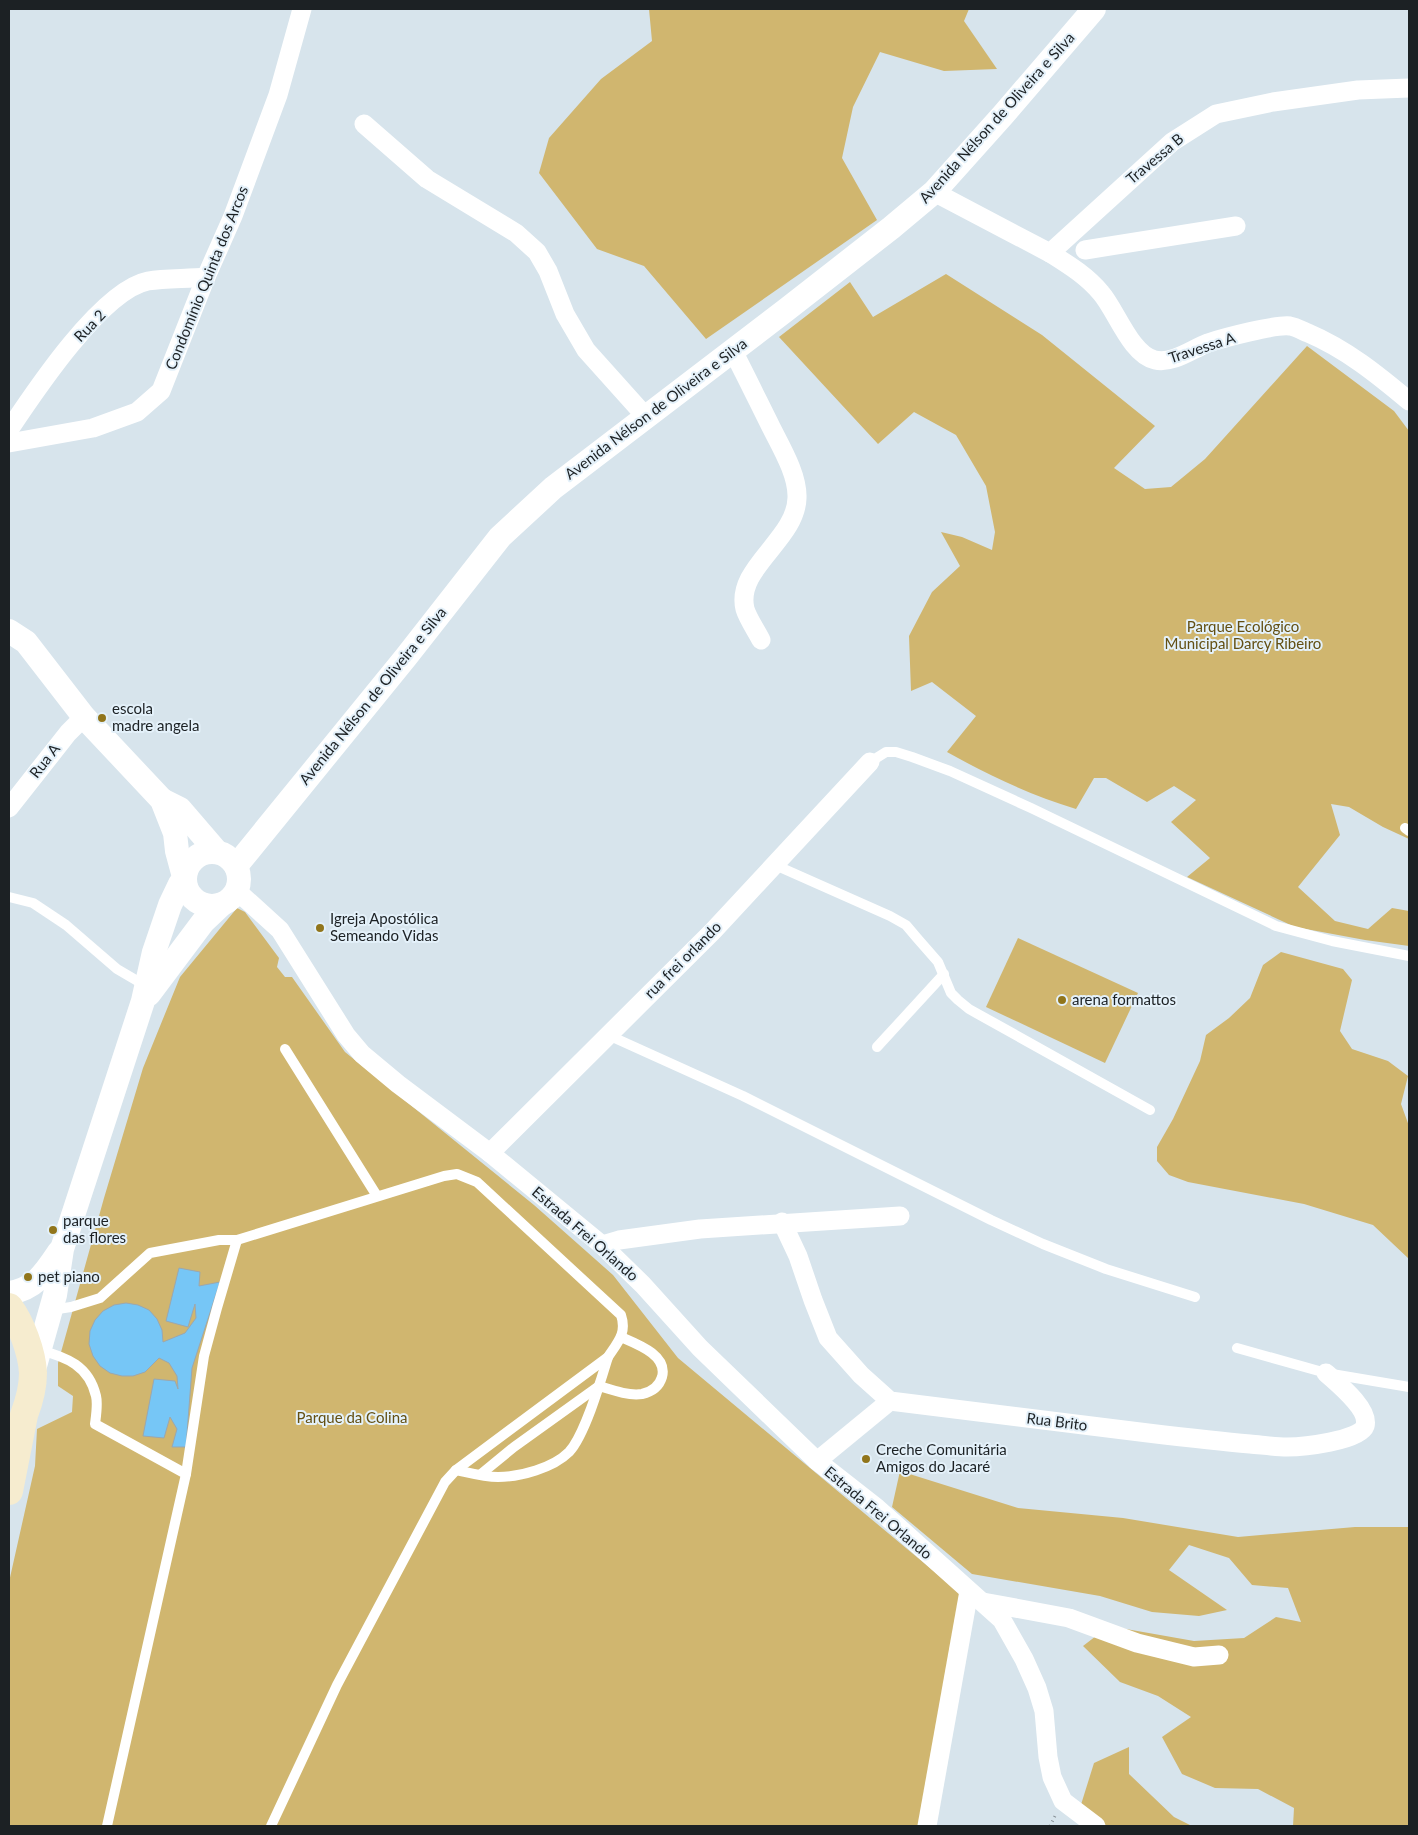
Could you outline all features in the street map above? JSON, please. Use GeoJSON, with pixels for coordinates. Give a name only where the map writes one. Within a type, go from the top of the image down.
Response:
{"type":"FeatureCollection","features":[{"type":"Feature","properties":{"kind":"main road"},"geometry":{"type":"LineString","coordinates":[[9,1307],[24,1334],[36,1362],[29,1403],[17,1417],[9,1491]]}},
{"type":"Feature","properties":{"kind":"street","name":"Condomínio Quinta dos Arcos"},"geometry":{"type":"LineString","coordinates":[[9,443],[93,428],[137,412],[161,391],[206,277],[233,216],[278,95],[302,9]]}},
{"type":"Feature","properties":{"kind":"street","name":"Avenida Nélson de Oliveira e Silva"},"geometry":{"type":"LineString","coordinates":[[227,858],[253,844],[406,657],[500,537],[553,488],[733,351],[891,228],[934,192],[1094,9]]}},
{"type":"Feature","properties":{"kind":"street","name":"Travessa B"},"geometry":{"type":"LineString","coordinates":[[1050,253],[1172,142],[1216,114],[1273,102],[1358,90],[1409,88]]}},
{"type":"Feature","properties":{"kind":"street"},"geometry":{"type":"LineString","coordinates":[[364,124],[427,179],[516,233],[537,252],[548,271],[564,314],[586,350],[646,418]]}},
{"type":"Feature","properties":{"kind":"street"},"geometry":{"type":"LineString","coordinates":[[934,192],[1050,253]]}},
{"type":"Feature","properties":{"kind":"street"},"geometry":{"type":"LineString","coordinates":[[1083,274],[1087,219]]}},
{"type":"Feature","properties":{"kind":"street"},"geometry":{"type":"LineString","coordinates":[[1085,250],[1236,226]]}},
{"type":"Feature","properties":{"kind":"street","name":"Travessa A"},"geometry":{"type":"LineString","coordinates":[[1050,253],[1083,274],[1102,294],[1133,344],[1154,360],[1162,361],[1174,358],[1209,343],[1263,329],[1290,326],[1328,341],[1374,372],[1409,401]]}},
{"type":"Feature","properties":{"kind":"street","name":"Rua 2"},"geometry":{"type":"LineString","coordinates":[[9,430],[31,397],[88,323],[127,291],[148,281],[206,277]]}},
{"type":"Feature","properties":{"kind":"street"},"geometry":{"type":"LineString","coordinates":[[733,351],[790,467],[798,496],[796,507],[784,534],[751,576],[747,585],[745,595],[746,609],[761,640]]}},
{"type":"Feature","properties":{"kind":"street"},"geometry":{"type":"LineString","coordinates":[[9,631],[26,642],[84,717],[162,800],[175,833],[177,851],[188,892],[196,902],[208,906],[229,898]]}},
{"type":"Feature","properties":{"kind":"street","name":"Rua A"},"geometry":{"type":"LineString","coordinates":[[9,808],[68,732],[84,717]]}},
{"type":"Feature","properties":{"kind":"street","name":"rua frei orlando"},"geometry":{"type":"LineString","coordinates":[[490,1153],[713,930],[870,762]]}},
{"type":"Feature","properties":{"kind":"street"},"geometry":{"type":"LineString","coordinates":[[145,994],[203,922],[229,898],[239,878],[227,858],[180,808],[162,800]]}},
{"type":"Feature","properties":{"kind":"street"},"geometry":{"type":"LineString","coordinates":[[36,1362],[51,1310],[62,1249],[145,994],[154,952],[170,905],[188,866],[195,857],[206,852],[227,858]]}},
{"type":"Feature","properties":{"kind":"street","name":"Estrada Frei Orlando"},"geometry":{"type":"LineString","coordinates":[[229,898],[280,930],[346,1035],[362,1054],[398,1084],[490,1153],[602,1245],[700,1348],[817,1461],[877,1508],[1002,1620],[1024,1659],[1037,1688],[1044,1711],[1048,1757],[1052,1777],[1063,1801],[1096,1826]]}},
{"type":"Feature","properties":{"kind":"street"},"geometry":{"type":"LineString","coordinates":[[602,1245],[619,1240],[700,1229],[782,1222],[900,1216]]}},
{"type":"Feature","properties":{"kind":"street"},"geometry":{"type":"LineString","coordinates":[[782,1222],[798,1256],[812,1300],[828,1338],[861,1375],[890,1401],[817,1461]]}},
{"type":"Feature","properties":{"kind":"street"},"geometry":{"type":"LineString","coordinates":[[9,1294],[24,1290],[44,1275],[62,1249]]}},
{"type":"Feature","properties":{"kind":"street","name":"Rua Brito"},"geometry":{"type":"LineString","coordinates":[[890,1401],[1210,1441],[1288,1447],[1339,1440],[1356,1434],[1365,1427],[1366,1420],[1357,1402],[1326,1373]]}},
{"type":"Feature","properties":{"kind":"street"},"geometry":{"type":"LineString","coordinates":[[927,1826],[976,1596],[1070,1618],[1136,1643],[1194,1657],[1219,1655]]}},
{"type":"Feature","properties":{"kind":"lane"},"geometry":{"type":"LineString","coordinates":[[870,762],[886,752],[896,752],[912,757],[1031,808],[1276,926],[1332,941],[1409,956]]}},
{"type":"Feature","properties":{"kind":"lane"},"geometry":{"type":"LineString","coordinates":[[775,864],[906,925],[938,962],[951,993],[958,1000],[970,1009],[1150,1110]]}},
{"type":"Feature","properties":{"kind":"lane"},"geometry":{"type":"LineString","coordinates":[[9,896],[32,903],[66,925],[145,994]]}},
{"type":"Feature","properties":{"kind":"lane"},"geometry":{"type":"LineString","coordinates":[[877,1047],[944,974]]}},
{"type":"Feature","properties":{"kind":"lane"},"geometry":{"type":"LineString","coordinates":[[608,1034],[744,1096],[991,1220],[1043,1244],[1106,1269],[1195,1297]]}},
{"type":"Feature","properties":{"kind":"lane"},"geometry":{"type":"LineString","coordinates":[[285,1050],[377,1196]]}},
{"type":"Feature","properties":{"kind":"lane"},"geometry":{"type":"LineString","coordinates":[[51,1310],[72,1307],[100,1298],[150,1253],[219,1240],[237,1240],[444,1176],[457,1174],[478,1182],[621,1315],[625,1326],[621,1337],[608,1357],[599,1386],[579,1436],[568,1452],[545,1467],[521,1475],[497,1477],[456,1470]]}},
{"type":"Feature","properties":{"kind":"lane"},"geometry":{"type":"LineString","coordinates":[[107,1826],[186,1474],[204,1356],[216,1308],[237,1240]]}},
{"type":"Feature","properties":{"kind":"lane"},"geometry":{"type":"LineString","coordinates":[[599,1386],[625,1393],[640,1394],[655,1390],[661,1381],[664,1371],[658,1358],[642,1346],[621,1337]]}},
{"type":"Feature","properties":{"kind":"lane"},"geometry":{"type":"LineString","coordinates":[[1237,1348],[1326,1373],[1409,1387]]}},
{"type":"Feature","properties":{"kind":"lane"},"geometry":{"type":"LineString","coordinates":[[36,1362],[59,1355],[84,1370],[97,1397],[95,1424],[186,1474]]}},
{"type":"Feature","properties":{"kind":"lane"},"geometry":{"type":"LineString","coordinates":[[271,1826],[337,1686],[445,1482],[456,1470],[608,1357]]}},
{"type":"Feature","properties":{"kind":"lane"},"geometry":{"type":"LineString","coordinates":[[481,1474],[514,1447],[599,1386]]}},
{"type":"Feature","properties":{"kind":"green space"},"geometry":{"type":"Polygon","coordinates":[[[649,9],[969,9],[964,21],[997,69],[944,71],[880,52],[853,107],[842,158],[877,220],[706,339],[644,266],[597,249],[539,173],[549,138],[601,79],[652,41],[649,9]]]}},
{"type":"Feature","properties":{"kind":"green space","name":"Parque Ecológico Municipal Darcy Ribeiro"},"geometry":{"type":"Polygon","coordinates":[[[946,274],[1042,335],[1155,426],[1114,468],[1145,489],[1171,487],[1205,459],[1307,346],[1394,411],[1409,431],[1409,839],[1383,827],[1349,807],[1331,804],[1340,835],[1298,887],[1335,921],[1368,929],[1392,908],[1409,911],[1409,946],[1295,927],[1187,877],[1210,858],[1171,822],[1196,800],[1174,786],[1147,802],[1106,778],[1094,778],[1076,809],[1010,784],[947,752],[976,716],[932,682],[911,691],[909,636],[932,592],[960,566],[941,532],[962,537],[992,550],[995,532],[986,486],[956,435],[914,412],[878,444],[779,337],[850,282],[873,317],[946,274]]]}},
{"type":"Feature","properties":{"kind":"green space","name":"Parque da Colina"},"geometry":{"type":"Polygon","coordinates":[[[237,908],[245,912],[279,958],[277,967],[285,977],[292,977],[345,1052],[534,1205],[613,1275],[678,1358],[966,1598],[936,1826],[9,1826],[9,1582],[35,1466],[37,1429],[72,1412],[73,1396],[58,1386],[58,1363],[143,1068],[180,977],[237,908]]]}},
{"type":"Feature","properties":{"kind":"green space","name":"arena formattos"},"geometry":{"type":"Polygon","coordinates":[[[1018,938],[1138,993],[1105,1063],[986,1007],[1018,938]]]}},
{"type":"Feature","properties":{"kind":"green space"},"geometry":{"type":"Polygon","coordinates":[[[1281,952],[1343,969],[1352,980],[1340,1031],[1352,1049],[1388,1061],[1408,1076],[1401,1104],[1409,1126],[1409,1259],[1373,1225],[1304,1204],[1188,1182],[1169,1175],[1157,1161],[1157,1147],[1173,1119],[1200,1061],[1206,1035],[1229,1018],[1250,998],[1263,965],[1281,952]]]}},
{"type":"Feature","properties":{"kind":"green space"},"geometry":{"type":"Polygon","coordinates":[[[900,1471],[1018,1508],[1123,1518],[1238,1537],[1355,1527],[1409,1527],[1409,1826],[1293,1826],[1294,1808],[1258,1789],[1215,1788],[1182,1774],[1162,1737],[1191,1717],[1158,1696],[1120,1682],[1083,1646],[1109,1626],[1194,1641],[1244,1638],[1276,1617],[1301,1622],[1288,1588],[1252,1585],[1229,1558],[1189,1545],[1169,1570],[1227,1610],[1199,1616],[1152,1612],[1100,1596],[972,1574],[892,1507],[900,1471]]]}},
{"type":"Feature","properties":{"kind":"green space"},"geometry":{"type":"Polygon","coordinates":[[[1129,1747],[1129,1774],[1174,1817],[1192,1826],[1091,1826],[1079,1811],[1094,1763],[1129,1747]]]}},
{"type":"Feature","properties":{"kind":"building"},"geometry":{"type":"Polygon","coordinates":[[[179,1268],[200,1272],[199,1286],[220,1282],[192,1368],[186,1447],[172,1447],[177,1429],[170,1417],[164,1438],[143,1436],[154,1379],[175,1381],[178,1389],[177,1376],[169,1363],[159,1358],[145,1372],[133,1376],[122,1376],[110,1373],[100,1366],[93,1356],[89,1344],[90,1331],[95,1320],[103,1311],[114,1305],[126,1303],[138,1305],[149,1310],[157,1319],[162,1330],[163,1342],[185,1333],[196,1318],[195,1304],[188,1327],[166,1321],[179,1268]]]}},
{"type":"Feature","properties":{"kind":"place","name":"escola madre angela"},"geometry":{"type":"Point","coordinates":[102,718]}},
{"type":"Feature","properties":{"kind":"place","name":"Igreja Apostólica Semeando Vidas"},"geometry":{"type":"Point","coordinates":[320,928]}},
{"type":"Feature","properties":{"kind":"place","name":"arena formattos"},"geometry":{"type":"Point","coordinates":[1062,1000]}},
{"type":"Feature","properties":{"kind":"place","name":"parque das flores"},"geometry":{"type":"Point","coordinates":[53,1230]}},
{"type":"Feature","properties":{"kind":"place","name":"pet piano"},"geometry":{"type":"Point","coordinates":[28,1277]}},
{"type":"Feature","properties":{"kind":"place","name":"Creche Comunitária Amigos do Jacaré"},"geometry":{"type":"Point","coordinates":[866,1459]}}]}
